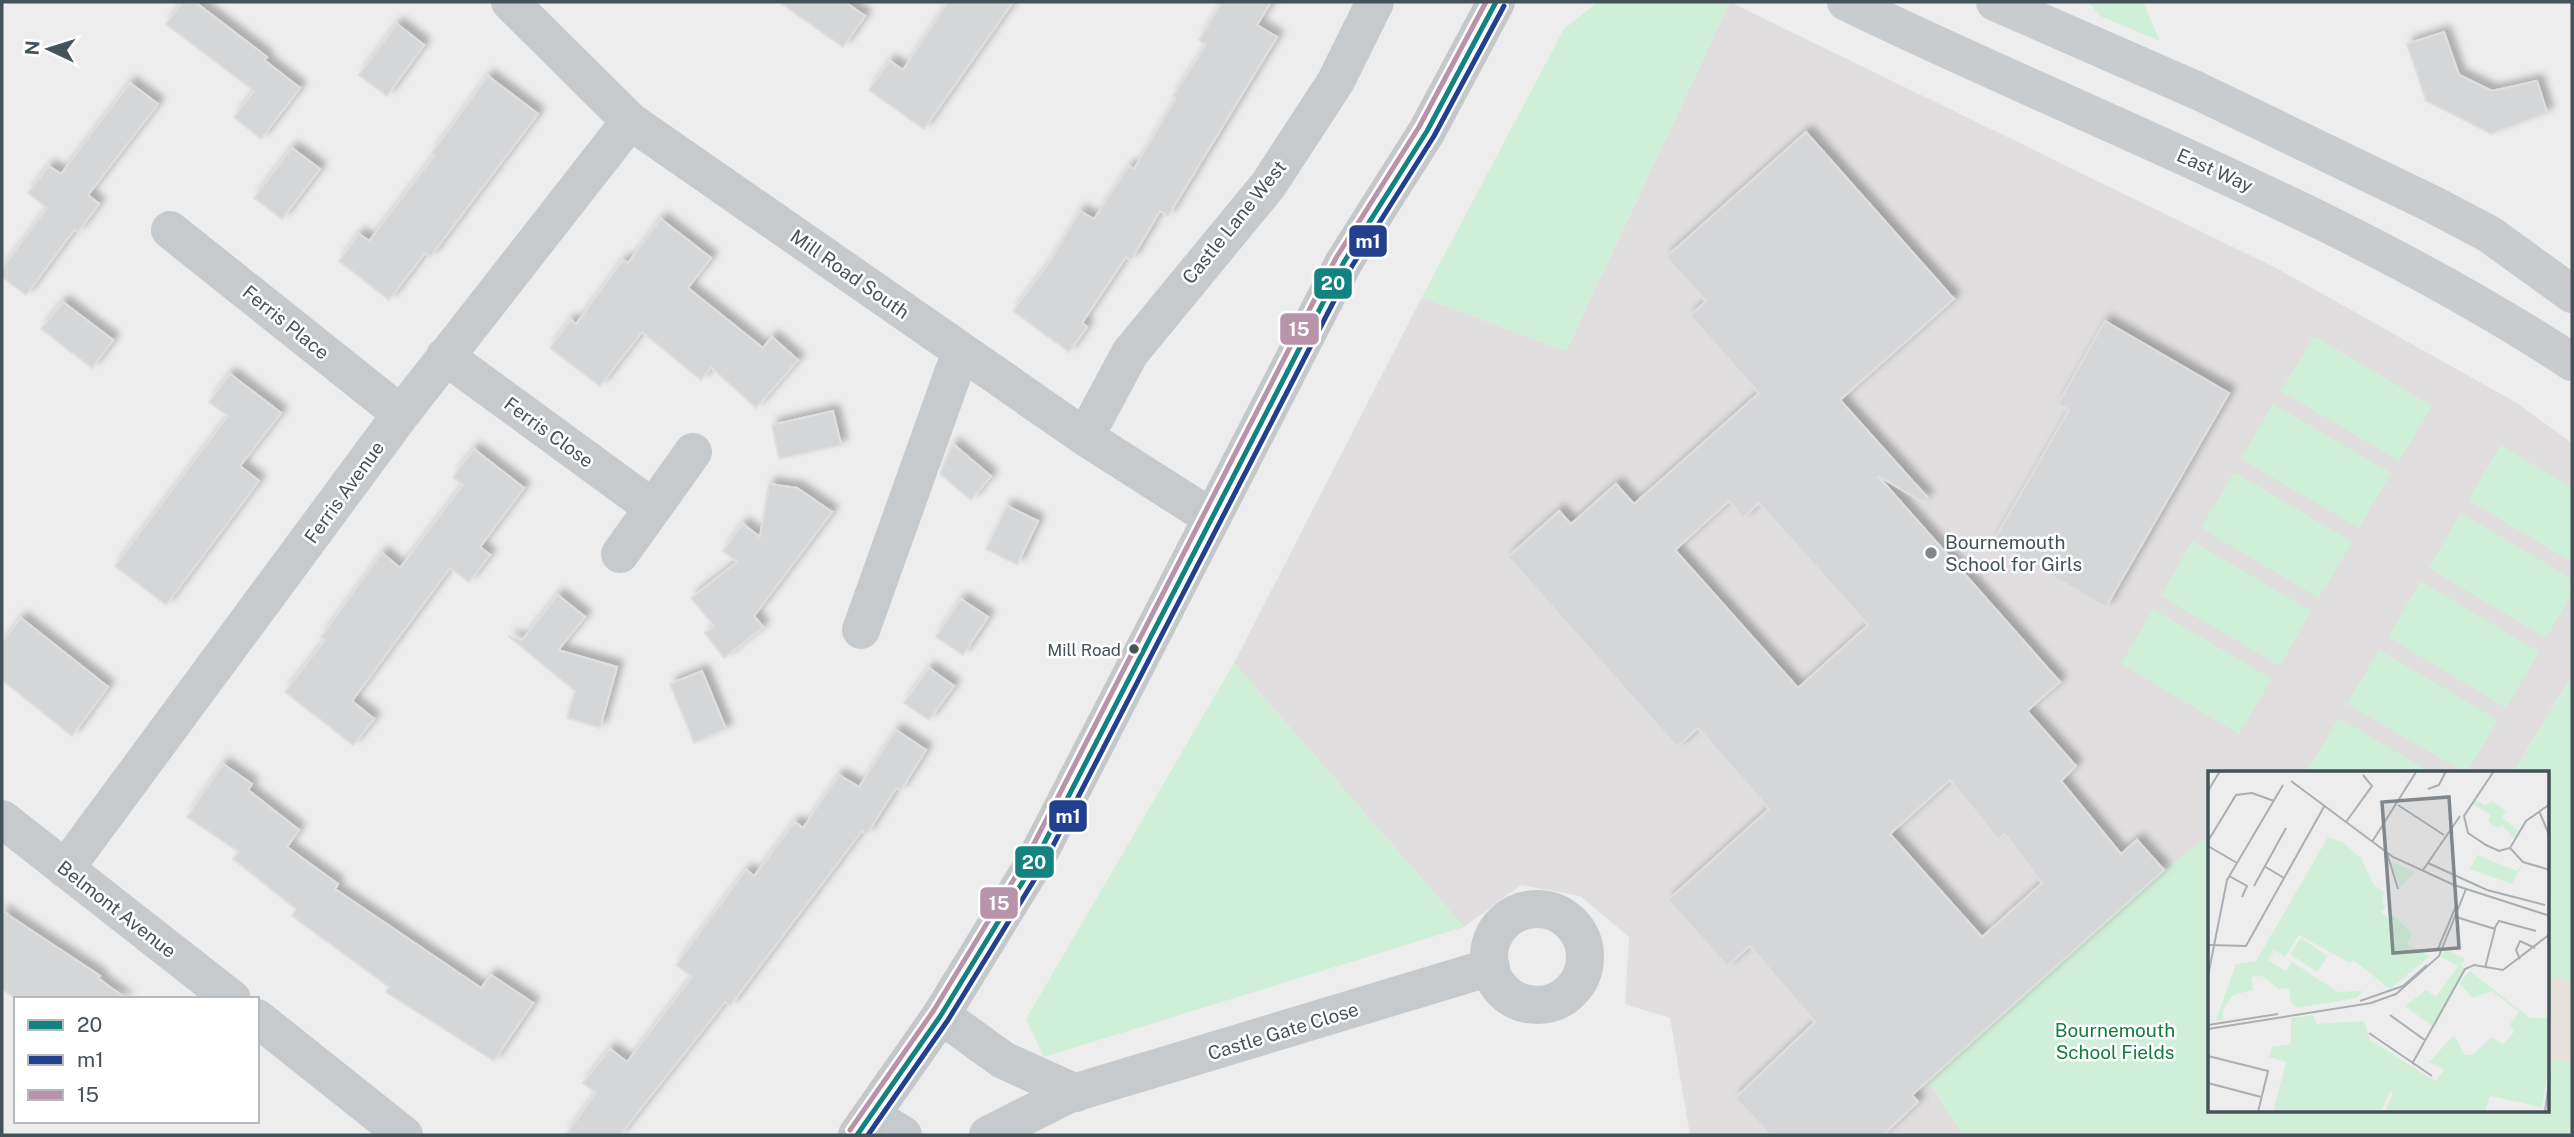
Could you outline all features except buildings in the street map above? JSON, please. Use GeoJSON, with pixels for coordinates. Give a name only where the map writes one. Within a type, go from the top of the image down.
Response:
{"type":"FeatureCollection","features":[{"type":"Feature","properties":{"kind":"main road"},"geometry":{"type":"LineString","coordinates":[[878,1129],[941,1015],[1033,865],[1344,262],[1427,131],[1496,2]]}},
{"type":"Feature","properties":{"kind":"street","name":"Mill Road South"},"geometry":{"type":"LineString","coordinates":[[510,2],[631,121],[1085,437],[1212,518]]}},
{"type":"Feature","properties":{"kind":"street","name":"Castle Lane West"},"geometry":{"type":"LineString","coordinates":[[1085,437],[1130,353],[1269,184],[1336,81],[1375,2]]}},
{"type":"Feature","properties":{"kind":"street","name":"East Way"},"geometry":{"type":"LineString","coordinates":[[1846,2],[1986,70],[2272,195],[2374,245],[2572,362]]}},
{"type":"Feature","properties":{"kind":"street"},"geometry":{"type":"LineString","coordinates":[[1995,2],[2048,12],[2198,91],[2434,205],[2489,234],[2572,294]]}},
{"type":"Feature","properties":{"kind":"street","name":"Ferris Avenue"},"geometry":{"type":"LineString","coordinates":[[65,869],[401,414],[631,121]]}},
{"type":"Feature","properties":{"kind":"street","name":"Ferris Place"},"geometry":{"type":"LineString","coordinates":[[170,230],[401,414]]}},
{"type":"Feature","properties":{"kind":"street"},"geometry":{"type":"LineString","coordinates":[[861,630],[961,351]]}},
{"type":"Feature","properties":{"kind":"street","name":"Ferris Close"},"geometry":{"type":"LineString","coordinates":[[445,356],[653,508]]}},
{"type":"Feature","properties":{"kind":"street"},"geometry":{"type":"LineString","coordinates":[[620,554],[693,452]]}},
{"type":"Feature","properties":{"kind":"street","name":"Belmont Avenue"},"geometry":{"type":"LineString","coordinates":[[2,819],[229,997]]}},
{"type":"Feature","properties":{"kind":"street","name":"Castle Gate Close"},"geometry":{"type":"LineString","coordinates":[[988,1135],[1076,1093],[1491,967]]}},
{"type":"Feature","properties":{"kind":"street"},"geometry":{"type":"LineString","coordinates":[[941,1015],[1003,1060],[1076,1093]]}},
{"type":"Feature","properties":{"kind":"street"},"geometry":{"type":"LineString","coordinates":[[259,1020],[404,1135]]}},
{"type":"Feature","properties":{"kind":"shaded area","name":"Bournemouth School for Girls"},"geometry":{"type":"Polygon","coordinates":[[[1730,2],[2276,268],[2517,403],[2572,443],[2572,675],[2514,771],[2208,771],[2208,837],[2164,870],[1928,1081],[1963,1135],[1690,1135],[1670,1018],[1625,1004],[1629,937],[1580,896],[1521,885],[1464,927],[1234,663],[1422,297],[1566,351],[1730,2]]]}},
{"type":"Feature","properties":{"kind":"green space"},"geometry":{"type":"Polygon","coordinates":[[[1598,2],[1730,2],[1566,351],[1422,297],[1564,29],[1598,2]]]}},
{"type":"Feature","properties":{"kind":"green space"},"geometry":{"type":"Polygon","coordinates":[[[2089,2],[2143,2],[2160,41],[2100,16],[2089,2]]]}},
{"type":"Feature","properties":{"kind":"green space"},"geometry":{"type":"Polygon","coordinates":[[[2314,336],[2432,406],[2399,461],[2281,391],[2314,336]]]}},
{"type":"Feature","properties":{"kind":"green space"},"geometry":{"type":"Polygon","coordinates":[[[2273,404],[2391,473],[2359,528],[2241,459],[2273,404]]]}},
{"type":"Feature","properties":{"kind":"green space"},"geometry":{"type":"Polygon","coordinates":[[[2501,445],[2572,488],[2572,562],[2468,500],[2501,445]]]}},
{"type":"Feature","properties":{"kind":"green space"},"geometry":{"type":"Polygon","coordinates":[[[2234,472],[2352,542],[2319,598],[2201,528],[2234,472]]]}},
{"type":"Feature","properties":{"kind":"green space"},"geometry":{"type":"Polygon","coordinates":[[[2461,513],[2572,579],[2572,593],[2546,638],[2429,568],[2461,513]]]}},
{"type":"Feature","properties":{"kind":"green space"},"geometry":{"type":"Polygon","coordinates":[[[2192,541],[2311,611],[2280,666],[2161,596],[2192,541]]]}},
{"type":"Feature","properties":{"kind":"green space"},"geometry":{"type":"Polygon","coordinates":[[[2421,581],[2539,652],[2506,708],[2388,637],[2421,581]]]}},
{"type":"Feature","properties":{"kind":"green space"},"geometry":{"type":"Polygon","coordinates":[[[2153,609],[2272,679],[2239,734],[2121,664],[2153,609]]]}},
{"type":"Feature","properties":{"kind":"green space"},"geometry":{"type":"Polygon","coordinates":[[[2379,650],[2498,720],[2467,771],[2463,771],[2347,704],[2379,650]]]}},
{"type":"Feature","properties":{"kind":"green space"},"geometry":{"type":"Polygon","coordinates":[[[1234,663],[1464,927],[1044,1057],[1026,1019],[1234,663]]]}},
{"type":"Feature","properties":{"kind":"green space","name":"Bournemouth School Fields"},"geometry":{"type":"Polygon","coordinates":[[[2572,675],[2572,1135],[1963,1135],[1928,1081],[2164,870],[2208,837],[2208,1112],[2550,1112],[2550,771],[2514,771],[2572,675]]]}},
{"type":"Feature","properties":{"kind":"green space"},"geometry":{"type":"Polygon","coordinates":[[[2339,718],[2429,771],[2307,771],[2339,718]]]}},
{"type":"Feature","properties":{"kind":"sand"},"geometry":{"type":"Polygon","coordinates":[[[2550,976],[2572,980],[2572,1061],[2554,1060],[2550,1063],[2550,976]]]}},
{"type":"Feature","properties":{"kind":"transit line","name":"15"},"geometry":{"type":"LineString","coordinates":[[850,1130],[934,1010],[1025,861],[1336,258],[1419,127],[1486,2]]}},
{"type":"Feature","properties":{"kind":"transit line","name":"20"},"geometry":{"type":"LineString","coordinates":[[857,1135],[941,1015],[1033,865],[1344,262],[1427,131],[1496,2]]}},
{"type":"Feature","properties":{"kind":"transit line","name":"m1"},"geometry":{"type":"LineString","coordinates":[[868,1135],[948,1020],[1041,869],[1352,266],[1434,136],[1504,6]]}},
{"type":"Feature","properties":{"kind":"place","name":"Bournemouth School for Girls"},"geometry":{"type":"Point","coordinates":[1931,553]}},
{"type":"Feature","properties":{"kind":"place","name":"Mill Road"},"geometry":{"type":"Point","coordinates":[1134,649]}}]}
